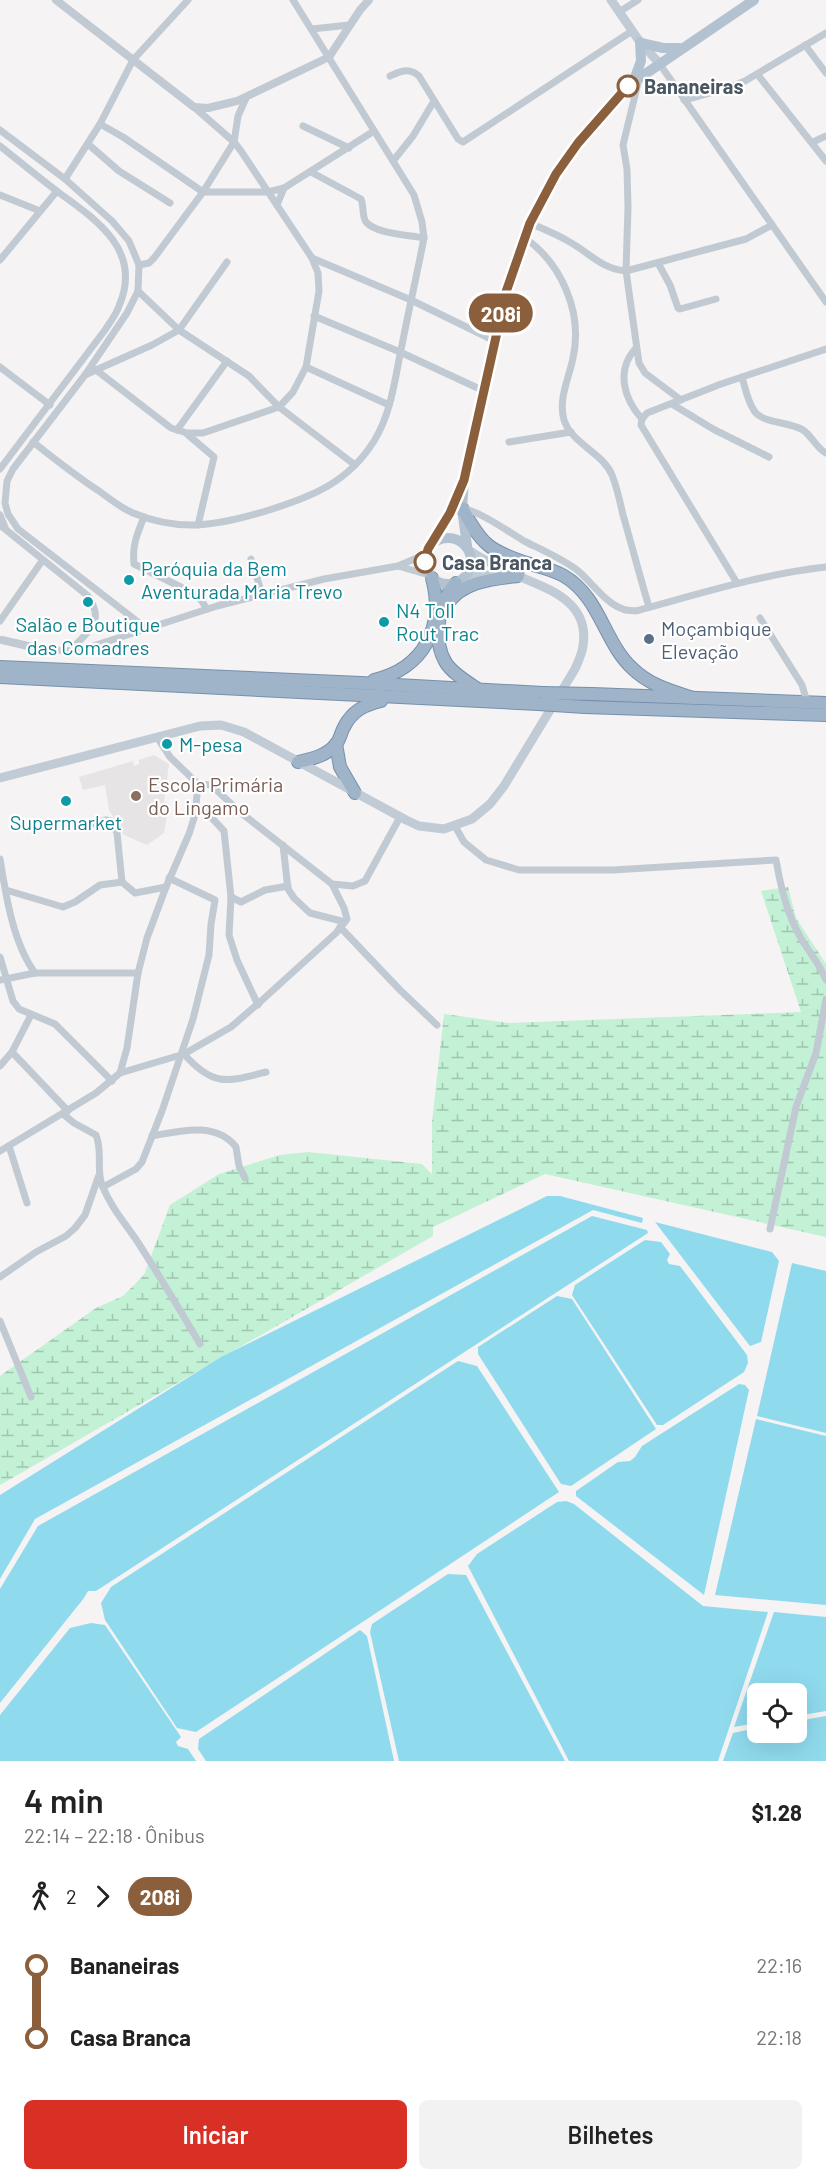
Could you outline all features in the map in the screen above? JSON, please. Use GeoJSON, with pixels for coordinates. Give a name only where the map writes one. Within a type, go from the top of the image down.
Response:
{"type":"FeatureCollection","features":[{"type":"Feature","properties":{"kind":"highway"},"geometry":{"type":"LineString","coordinates":[[462,508],[480,538],[489,548],[564,576],[576,585],[593,604],[630,667],[664,689],[693,698]]}},
{"type":"Feature","properties":{"kind":"highway"},"geometry":{"type":"LineString","coordinates":[[361,683],[399,671],[415,660],[423,650],[434,624],[435,591],[431,576]]}},
{"type":"Feature","properties":{"kind":"highway"},"geometry":{"type":"LineString","coordinates":[[440,620],[449,601],[465,587],[518,576]]}},
{"type":"Feature","properties":{"kind":"highway"},"geometry":{"type":"LineString","coordinates":[[459,581],[447,595],[438,631],[445,661],[452,670],[479,690]]}},
{"type":"Feature","properties":{"kind":"highway"},"geometry":{"type":"LineString","coordinates":[[0,667],[479,690],[585,707],[826,715]]}},
{"type":"Feature","properties":{"kind":"highway"},"geometry":{"type":"LineString","coordinates":[[0,677],[401,699],[541,699],[592,694],[826,703]]}},
{"type":"Feature","properties":{"kind":"highway"},"geometry":{"type":"LineString","coordinates":[[298,762],[322,756],[336,744],[344,726],[355,711],[370,703],[401,699]]}},
{"type":"Feature","properties":{"kind":"highway"},"geometry":{"type":"LineString","coordinates":[[336,744],[340,767],[355,793]]}},
{"type":"Feature","properties":{"kind":"main road"},"geometry":{"type":"LineString","coordinates":[[611,0],[641,43],[659,63]]}},
{"type":"Feature","properties":{"kind":"main road"},"geometry":{"type":"LineString","coordinates":[[459,581],[470,570],[472,557],[462,508],[464,480],[510,279],[530,223],[556,174],[578,143],[620,94],[659,63],[754,0]]}},
{"type":"Feature","properties":{"kind":"main road"},"geometry":{"type":"LineString","coordinates":[[641,43],[663,48],[682,48]]}},
{"type":"Feature","properties":{"kind":"main road"},"geometry":{"type":"LineString","coordinates":[[636,80],[641,61],[641,43]]}},
{"type":"Feature","properties":{"kind":"main road"},"geometry":{"type":"LineString","coordinates":[[464,480],[450,513],[428,550],[425,562],[431,576],[443,584],[492,574],[518,576]]}},
{"type":"Feature","properties":{"kind":"main road"},"geometry":{"type":"LineString","coordinates":[[0,777],[157,736],[200,726],[221,725],[244,732],[419,826],[444,829],[472,819],[482,812],[504,786],[575,669],[583,647],[583,634],[580,618],[569,602],[546,586],[489,564],[452,537],[440,538],[428,550]]}},
{"type":"Feature","properties":{"kind":"street"},"geometry":{"type":"LineString","coordinates":[[56,0],[194,107],[234,142],[312,258],[318,273],[319,291],[306,367],[293,392],[279,407],[203,433],[187,433],[177,430],[96,370]]}},
{"type":"Feature","properties":{"kind":"street"},"geometry":{"type":"LineString","coordinates":[[65,179],[100,124],[134,60],[188,0]]}},
{"type":"Feature","properties":{"kind":"street"},"geometry":{"type":"LineString","coordinates":[[33,442],[118,505],[144,517],[176,525],[198,525],[226,523],[300,500],[327,489],[355,465],[374,441],[389,405],[424,238],[422,222],[414,195],[293,0]]}},
{"type":"Feature","properties":{"kind":"street"},"geometry":{"type":"LineString","coordinates":[[194,107],[222,106],[246,98],[329,57],[369,0]]}},
{"type":"Feature","properties":{"kind":"street"},"geometry":{"type":"LineString","coordinates":[[619,12],[638,0]]}},
{"type":"Feature","properties":{"kind":"street"},"geometry":{"type":"LineString","coordinates":[[312,30],[349,26]]}},
{"type":"Feature","properties":{"kind":"street"},"geometry":{"type":"LineString","coordinates":[[390,76],[403,70],[415,72],[458,139],[463,142],[630,28]]}},
{"type":"Feature","properties":{"kind":"street"},"geometry":{"type":"LineString","coordinates":[[684,100],[728,88],[758,75],[826,33]]}},
{"type":"Feature","properties":{"kind":"street"},"geometry":{"type":"LineString","coordinates":[[805,45],[826,73]]}},
{"type":"Feature","properties":{"kind":"street"},"geometry":{"type":"LineString","coordinates":[[659,63],[826,302]]}},
{"type":"Feature","properties":{"kind":"street"},"geometry":{"type":"LineString","coordinates":[[758,75],[826,161]]}},
{"type":"Feature","properties":{"kind":"street"},"geometry":{"type":"LineString","coordinates":[[636,80],[623,145],[627,169],[628,207],[626,271],[636,348],[639,363],[645,373],[681,400]]}},
{"type":"Feature","properties":{"kind":"street"},"geometry":{"type":"LineString","coordinates":[[139,265],[149,263],[154,258],[203,192],[234,142],[238,116],[246,98]]}},
{"type":"Feature","properties":{"kind":"street"},"geometry":{"type":"LineString","coordinates":[[393,161],[413,136],[434,101]]}},
{"type":"Feature","properties":{"kind":"street"},"geometry":{"type":"LineString","coordinates":[[100,124],[123,137],[203,192],[268,192],[284,188],[374,131]]}},
{"type":"Feature","properties":{"kind":"street"},"geometry":{"type":"LineString","coordinates":[[303,126],[349,148]]}},
{"type":"Feature","properties":{"kind":"street"},"geometry":{"type":"LineString","coordinates":[[0,130],[65,179],[112,221],[129,241],[139,265],[138,291],[116,331],[33,442],[7,481],[5,503],[12,522],[47,553],[147,629]]}},
{"type":"Feature","properties":{"kind":"street"},"geometry":{"type":"LineString","coordinates":[[813,142],[826,136]]}},
{"type":"Feature","properties":{"kind":"street"},"geometry":{"type":"LineString","coordinates":[[88,144],[119,171],[170,203]]}},
{"type":"Feature","properties":{"kind":"street"},"geometry":{"type":"LineString","coordinates":[[0,146],[86,211],[118,246],[125,264],[125,280],[119,308],[1,470]]}},
{"type":"Feature","properties":{"kind":"street"},"geometry":{"type":"LineString","coordinates":[[311,172],[361,199],[367,224],[389,232],[424,238]]}},
{"type":"Feature","properties":{"kind":"street"},"geometry":{"type":"LineString","coordinates":[[277,205],[284,188]]}},
{"type":"Feature","properties":{"kind":"street"},"geometry":{"type":"LineString","coordinates":[[0,260],[57,190]]}},
{"type":"Feature","properties":{"kind":"street"},"geometry":{"type":"LineString","coordinates":[[0,195],[40,212]]}},
{"type":"Feature","properties":{"kind":"street"},"geometry":{"type":"LineString","coordinates":[[530,223],[567,240],[603,266],[626,271],[697,250],[746,239],[772,225]]}},
{"type":"Feature","properties":{"kind":"street"},"geometry":{"type":"LineString","coordinates":[[525,238],[536,246],[552,264],[566,289],[575,323],[576,345],[564,388],[562,406],[564,420],[571,432],[612,474],[649,608]]}},
{"type":"Feature","properties":{"kind":"street"},"geometry":{"type":"LineString","coordinates":[[312,258],[411,300],[495,341]]}},
{"type":"Feature","properties":{"kind":"street"},"geometry":{"type":"LineString","coordinates":[[85,375],[152,345],[179,330],[227,262]]}},
{"type":"Feature","properties":{"kind":"street"},"geometry":{"type":"LineString","coordinates":[[658,263],[670,285],[678,308],[716,299]]}},
{"type":"Feature","properties":{"kind":"street"},"geometry":{"type":"LineString","coordinates":[[138,291],[179,330],[249,376],[279,407],[355,465]]}},
{"type":"Feature","properties":{"kind":"street"},"geometry":{"type":"LineString","coordinates":[[314,316],[484,391]]}},
{"type":"Feature","properties":{"kind":"street"},"geometry":{"type":"LineString","coordinates":[[636,348],[626,364],[624,376],[627,397],[632,408],[642,419]]}},
{"type":"Feature","properties":{"kind":"street"},"geometry":{"type":"LineString","coordinates":[[737,584],[641,425],[642,419],[647,413],[681,400],[826,349]]}},
{"type":"Feature","properties":{"kind":"street"},"geometry":{"type":"LineString","coordinates":[[177,430],[227,361]]}},
{"type":"Feature","properties":{"kind":"street"},"geometry":{"type":"LineString","coordinates":[[0,367],[50,405]]}},
{"type":"Feature","properties":{"kind":"street"},"geometry":{"type":"LineString","coordinates":[[306,367],[389,405]]}},
{"type":"Feature","properties":{"kind":"street"},"geometry":{"type":"LineString","coordinates":[[742,377],[753,410],[757,415],[792,425],[804,431],[826,453]]}},
{"type":"Feature","properties":{"kind":"street"},"geometry":{"type":"LineString","coordinates":[[672,404],[713,429],[769,457]]}},
{"type":"Feature","properties":{"kind":"street"},"geometry":{"type":"LineString","coordinates":[[509,442],[571,432]]}},
{"type":"Feature","properties":{"kind":"street"},"geometry":{"type":"LineString","coordinates":[[187,433],[214,457],[198,525]]}},
{"type":"Feature","properties":{"kind":"street"},"geometry":{"type":"LineString","coordinates":[[450,513],[462,508],[474,511],[504,527],[521,539],[578,570],[610,602],[622,609],[636,611],[737,584],[800,570],[826,567]]}},
{"type":"Feature","properties":{"kind":"street"},"geometry":{"type":"LineString","coordinates":[[0,515],[3,527],[87,596],[97,613],[94,622],[70,651]]}},
{"type":"Feature","properties":{"kind":"street"},"geometry":{"type":"LineString","coordinates":[[144,517],[135,538],[134,564],[193,593],[207,609]]}},
{"type":"Feature","properties":{"kind":"street"},"geometry":{"type":"LineString","coordinates":[[1,638],[41,649],[70,651],[90,647],[207,609],[262,594],[324,579],[398,566],[428,550]]}},
{"type":"Feature","properties":{"kind":"street"},"geometry":{"type":"LineString","coordinates":[[251,559],[262,594]]}},
{"type":"Feature","properties":{"kind":"street"},"geometry":{"type":"LineString","coordinates":[[0,621],[42,561]]}},
{"type":"Feature","properties":{"kind":"street"},"geometry":{"type":"LineString","coordinates":[[398,566],[431,576]]}},
{"type":"Feature","properties":{"kind":"street"},"geometry":{"type":"LineString","coordinates":[[760,618],[802,685],[807,702]]}},
{"type":"Feature","properties":{"kind":"street"},"geometry":{"type":"LineString","coordinates":[[120,1073],[137,1070],[182,1055],[231,1027],[258,1005],[346,919],[344,908],[332,884],[284,844],[240,812],[210,785],[198,784],[170,757],[157,736]]}},
{"type":"Feature","properties":{"kind":"street"},"geometry":{"type":"LineString","coordinates":[[0,1151],[65,1112],[112,1081],[120,1073],[127,1048],[138,974],[147,938],[169,878],[189,834],[197,807],[198,784]]}},
{"type":"Feature","properties":{"kind":"street"},"geometry":{"type":"LineString","coordinates":[[197,807],[211,817],[224,831],[231,897],[229,935],[232,948],[258,1005]]}},
{"type":"Feature","properties":{"kind":"street"},"geometry":{"type":"LineString","coordinates":[[332,884],[353,886],[365,880],[400,817]]}},
{"type":"Feature","properties":{"kind":"street"},"geometry":{"type":"LineString","coordinates":[[68,826],[84,826],[106,820],[111,821],[117,833],[122,882],[135,893],[166,887]]}},
{"type":"Feature","properties":{"kind":"street"},"geometry":{"type":"LineString","coordinates":[[456,826],[464,842],[486,860],[519,870],[613,870],[776,860],[782,894],[790,915],[801,938],[824,972],[826,980]]}},
{"type":"Feature","properties":{"kind":"street"},"geometry":{"type":"LineString","coordinates":[[284,844],[288,886],[294,898],[310,913],[342,925],[400,990],[437,1025]]}},
{"type":"Feature","properties":{"kind":"street"},"geometry":{"type":"LineString","coordinates":[[0,859],[3,887],[24,958],[35,973]]}},
{"type":"Feature","properties":{"kind":"street"},"geometry":{"type":"LineString","coordinates":[[103,1187],[139,1166],[182,1055],[209,955],[214,899],[169,878]]}},
{"type":"Feature","properties":{"kind":"street"},"geometry":{"type":"LineString","coordinates":[[3,887],[63,907],[75,902],[100,885],[122,882]]}},
{"type":"Feature","properties":{"kind":"street"},"geometry":{"type":"LineString","coordinates":[[231,897],[241,902],[265,890],[288,886]]}},
{"type":"Feature","properties":{"kind":"street"},"geometry":{"type":"LineString","coordinates":[[0,957],[3,979],[19,1009],[55,1024],[112,1081]]}},
{"type":"Feature","properties":{"kind":"street"},"geometry":{"type":"LineString","coordinates":[[3,979],[35,973],[138,974]]}},
{"type":"Feature","properties":{"kind":"street"},"geometry":{"type":"LineString","coordinates":[[770,1229],[796,1107],[816,1053],[826,999]]}},
{"type":"Feature","properties":{"kind":"street"},"geometry":{"type":"LineString","coordinates":[[0,1066],[12,1052],[31,1015]]}},
{"type":"Feature","properties":{"kind":"street"},"geometry":{"type":"LineString","coordinates":[[0,1277],[75,1228],[85,1215],[99,1175],[101,1156],[96,1135],[82,1128],[65,1112],[12,1052]]}},
{"type":"Feature","properties":{"kind":"street"},"geometry":{"type":"LineString","coordinates":[[816,1053],[826,1055]]}},
{"type":"Feature","properties":{"kind":"street"},"geometry":{"type":"LineString","coordinates":[[182,1055],[202,1072],[222,1080],[235,1080],[266,1072]]}},
{"type":"Feature","properties":{"kind":"street"},"geometry":{"type":"LineString","coordinates":[[152,1136],[194,1129],[205,1130],[226,1138],[237,1147],[239,1166],[245,1178]]}},
{"type":"Feature","properties":{"kind":"street"},"geometry":{"type":"LineString","coordinates":[[9,1146],[27,1203]]}},
{"type":"Feature","properties":{"kind":"street"},"geometry":{"type":"LineString","coordinates":[[99,1175],[118,1216],[154,1267],[200,1344]]}},
{"type":"Feature","properties":{"kind":"street"},"geometry":{"type":"LineString","coordinates":[[0,1321],[31,1396]]}},
{"type":"Feature","properties":{"kind":"shaded area","name":"Escola Primária do Lingamo"},"geometry":{"type":"Polygon","coordinates":[[[154,755],[169,764],[164,802],[166,802],[167,816],[164,833],[147,845],[124,835],[109,810],[105,785],[83,790],[79,777],[133,761],[134,766],[139,764],[139,760],[154,755]]]}},
{"type":"Feature","properties":{"kind":"green space"},"geometry":{"type":"Polygon","coordinates":[[[788,887],[796,918],[826,964],[826,1237],[545,1174],[433,1227],[433,1236],[0,1485],[0,1376],[96,1308],[123,1296],[144,1275],[170,1205],[219,1174],[280,1155],[308,1152],[422,1164],[432,1174],[432,1122],[444,1014],[509,1023],[801,1012],[761,891],[788,887]]]}},
{"type":"Feature","properties":{"kind":"water"},"geometry":{"type":"Polygon","coordinates":[[[547,1196],[560,1196],[643,1218],[642,1223],[593,1210],[35,1519],[0,1579],[0,1495],[221,1357],[547,1196]]]}},
{"type":"Feature","properties":{"kind":"water"},"geometry":{"type":"Polygon","coordinates":[[[592,1216],[647,1230],[648,1233],[96,1591],[88,1591],[0,1703],[0,1589],[38,1526],[592,1216]]]}},
{"type":"Feature","properties":{"kind":"water"},"geometry":{"type":"Polygon","coordinates":[[[655,1222],[772,1252],[779,1261],[761,1342],[750,1346],[655,1222]]]}},
{"type":"Feature","properties":{"kind":"water"},"geometry":{"type":"Polygon","coordinates":[[[645,1240],[661,1242],[670,1254],[667,1260],[669,1264],[680,1266],[747,1355],[748,1363],[744,1372],[663,1425],[657,1425],[572,1295],[575,1285],[645,1240]]]}},
{"type":"Feature","properties":{"kind":"water"},"geometry":{"type":"Polygon","coordinates":[[[792,1263],[826,1271],[826,1433],[757,1416],[792,1263]]]}},
{"type":"Feature","properties":{"kind":"water"},"geometry":{"type":"Polygon","coordinates":[[[557,1296],[572,1299],[656,1429],[571,1486],[561,1484],[478,1354],[478,1347],[557,1296]]]}},
{"type":"Feature","properties":{"kind":"water"},"geometry":{"type":"Polygon","coordinates":[[[458,1361],[477,1366],[559,1492],[196,1732],[177,1728],[105,1620],[101,1603],[111,1587],[458,1361]]]}},
{"type":"Feature","properties":{"kind":"water"},"geometry":{"type":"Polygon","coordinates":[[[739,1384],[745,1385],[749,1390],[704,1595],[576,1496],[576,1491],[618,1462],[630,1461],[642,1446],[739,1384]]]}},
{"type":"Feature","properties":{"kind":"water"},"geometry":{"type":"Polygon","coordinates":[[[756,1419],[826,1436],[826,1605],[715,1595],[756,1419]]]}},
{"type":"Feature","properties":{"kind":"water"},"geometry":{"type":"Polygon","coordinates":[[[566,1501],[574,1504],[703,1606],[768,1612],[718,1761],[569,1761],[468,1566],[477,1554],[557,1502],[566,1501]]]}},
{"type":"Feature","properties":{"kind":"water"},"geometry":{"type":"Polygon","coordinates":[[[448,1574],[466,1575],[565,1761],[399,1761],[370,1632],[372,1624],[448,1574]]]}},
{"type":"Feature","properties":{"kind":"water"},"geometry":{"type":"Polygon","coordinates":[[[774,1612],[826,1617],[826,1711],[807,1714],[807,1683],[749,1683],[774,1612]]]}},
{"type":"Feature","properties":{"kind":"water"},"geometry":{"type":"Polygon","coordinates":[[[91,1623],[105,1625],[181,1737],[176,1742],[178,1746],[188,1749],[196,1761],[0,1761],[0,1715],[70,1628],[91,1623]]]}},
{"type":"Feature","properties":{"kind":"water"},"geometry":{"type":"Polygon","coordinates":[[[360,1630],[367,1636],[394,1761],[206,1761],[198,1749],[199,1739],[360,1630]]]}},
{"type":"Feature","properties":{"kind":"water"},"geometry":{"type":"Polygon","coordinates":[[[747,1690],[747,1725],[734,1727],[747,1690]]]}},
{"type":"Feature","properties":{"kind":"water"},"geometry":{"type":"Polygon","coordinates":[[[826,1716],[826,1761],[723,1761],[733,1733],[747,1730],[747,1743],[807,1743],[807,1719],[826,1716]]]}},
{"type":"Feature","properties":{"kind":"bus line","name":"208i"},"geometry":{"type":"LineString","coordinates":[[425,562],[428,549],[450,513],[464,480],[506,292],[530,223],[556,174],[578,143],[628,86]]}},
{"type":"Feature","properties":{"kind":"place","name":"Bananeiras"},"geometry":{"type":"Point","coordinates":[628,86]}},
{"type":"Feature","properties":{"kind":"place","name":"Casa Branca"},"geometry":{"type":"Point","coordinates":[425,562]}},
{"type":"Feature","properties":{"kind":"place","name":"Paróquia da Bem Aventurada Maria Trevo"},"geometry":{"type":"Point","coordinates":[129,580]}},
{"type":"Feature","properties":{"kind":"place","name":"Salão e Boutique das Comadres"},"geometry":{"type":"Point","coordinates":[88,602]}},
{"type":"Feature","properties":{"kind":"place","name":"N4 Toll Rout Trac"},"geometry":{"type":"Point","coordinates":[384,622]}},
{"type":"Feature","properties":{"kind":"place","name":"Moçambique Elevação"},"geometry":{"type":"Point","coordinates":[649,639]}},
{"type":"Feature","properties":{"kind":"place","name":"M-pesa"},"geometry":{"type":"Point","coordinates":[167,744]}},
{"type":"Feature","properties":{"kind":"place","name":"Escola Primária do Lingamo"},"geometry":{"type":"Point","coordinates":[136,796]}},
{"type":"Feature","properties":{"kind":"place","name":"Supermarket"},"geometry":{"type":"Point","coordinates":[66,801]}}]}
